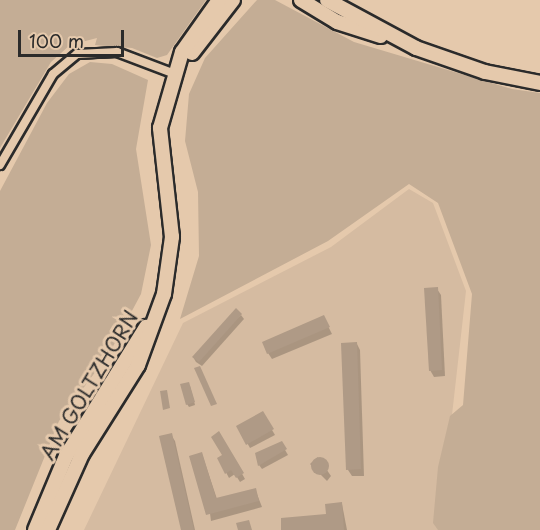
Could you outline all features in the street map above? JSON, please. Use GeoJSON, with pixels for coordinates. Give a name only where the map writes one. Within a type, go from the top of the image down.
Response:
{"type":"FeatureCollection","features":[{"type":"Feature","properties":{"kind":"main road","name":"AM GOLTZHORN"},"geometry":{"type":"LineString","coordinates":[[48,530],[82,454],[138,365],[164,294],[172,237],[160,135],[182,52],[219,0]]}},
{"type":"Feature","properties":{"kind":"main road","name":"AM GOLTZHORN"},"geometry":{"type":"LineString","coordinates":[[175,74],[233,0]]}},
{"type":"Feature","properties":{"kind":"main road"},"geometry":{"type":"LineString","coordinates":[[301,0],[363,33],[392,38]]}},
{"type":"Feature","properties":{"kind":"main road"},"geometry":{"type":"LineString","coordinates":[[327,0],[392,38],[485,72],[540,82]]}},
{"type":"Feature","properties":{"kind":"main road","name":"AM GOLTZHORN"},"geometry":{"type":"LineString","coordinates":[[35,530],[66,456],[164,294]]}},
{"type":"Feature","properties":{"kind":"street"},"geometry":{"type":"LineString","coordinates":[[0,165],[53,74],[77,54],[117,52],[175,74]]}},
{"type":"Feature","properties":{"kind":"shaded area"},"geometry":{"type":"Polygon","coordinates":[[[0,0],[206,0],[167,55],[157,58],[132,48],[95,45],[97,38],[70,45],[51,62],[0,148],[0,0]]]}},
{"type":"Feature","properties":{"kind":"shaded area"},"geometry":{"type":"Polygon","coordinates":[[[257,0],[275,0],[354,42],[512,89],[540,93],[540,530],[438,530],[433,523],[438,467],[450,416],[463,405],[472,294],[438,203],[409,184],[328,241],[180,319],[199,256],[198,192],[185,141],[189,94],[205,58],[257,0]]]}},
{"type":"Feature","properties":{"kind":"shaded area"},"geometry":{"type":"Polygon","coordinates":[[[90,62],[112,64],[148,80],[136,149],[151,245],[141,294],[110,352],[59,421],[15,530],[0,530],[0,191],[47,103],[69,74],[90,62]]]}},
{"type":"Feature","properties":{"kind":"shaded area"},"geometry":{"type":"Polygon","coordinates":[[[409,189],[433,203],[466,291],[439,530],[84,530],[183,323],[331,247],[409,189]]]}},
{"type":"Feature","properties":{"kind":"building"},"geometry":{"type":"Polygon","coordinates":[[[438,287],[442,370],[429,371],[424,288],[438,287]]]}},
{"type":"Feature","properties":{"kind":"building"},"geometry":{"type":"Polygon","coordinates":[[[236,308],[242,314],[199,362],[192,357],[236,308]]]}},
{"type":"Feature","properties":{"kind":"building"},"geometry":{"type":"Polygon","coordinates":[[[324,315],[330,327],[267,354],[262,342],[324,315]]]}},
{"type":"Feature","properties":{"kind":"building"},"geometry":{"type":"Polygon","coordinates":[[[357,342],[361,469],[346,470],[341,343],[357,342]]]}},
{"type":"Feature","properties":{"kind":"building"},"geometry":{"type":"Polygon","coordinates":[[[200,366],[217,404],[211,406],[194,368],[200,366]]]}},
{"type":"Feature","properties":{"kind":"building"},"geometry":{"type":"Polygon","coordinates":[[[189,382],[195,402],[186,405],[180,384],[189,382]]]}},
{"type":"Feature","properties":{"kind":"building"},"geometry":{"type":"Polygon","coordinates":[[[167,390],[170,408],[163,410],[160,391],[167,390]]]}},
{"type":"Feature","properties":{"kind":"building"},"geometry":{"type":"Polygon","coordinates":[[[263,411],[274,429],[246,445],[236,426],[263,411]]]}},
{"type":"Feature","properties":{"kind":"building"},"geometry":{"type":"Polygon","coordinates":[[[219,431],[244,473],[236,478],[231,470],[225,474],[217,458],[222,455],[211,437],[219,431]]]}},
{"type":"Feature","properties":{"kind":"building"},"geometry":{"type":"Polygon","coordinates":[[[172,433],[194,530],[181,530],[159,436],[172,433]]]}},
{"type":"Feature","properties":{"kind":"building"},"geometry":{"type":"Polygon","coordinates":[[[282,441],[287,449],[258,466],[255,453],[282,441]]]}},
{"type":"Feature","properties":{"kind":"building"},"geometry":{"type":"Polygon","coordinates":[[[202,452],[216,498],[256,488],[259,501],[206,515],[189,456],[202,452]]]}},
{"type":"Feature","properties":{"kind":"building"},"geometry":{"type":"Polygon","coordinates":[[[320,457],[326,460],[329,466],[326,472],[320,475],[314,472],[311,466],[314,460],[320,457]]]}},
{"type":"Feature","properties":{"kind":"building"},"geometry":{"type":"Polygon","coordinates":[[[342,502],[344,530],[281,530],[281,518],[326,514],[325,504],[342,502]]]}},
{"type":"Feature","properties":{"kind":"building"},"geometry":{"type":"Polygon","coordinates":[[[249,520],[252,530],[238,530],[236,523],[249,520]]]}}]}
